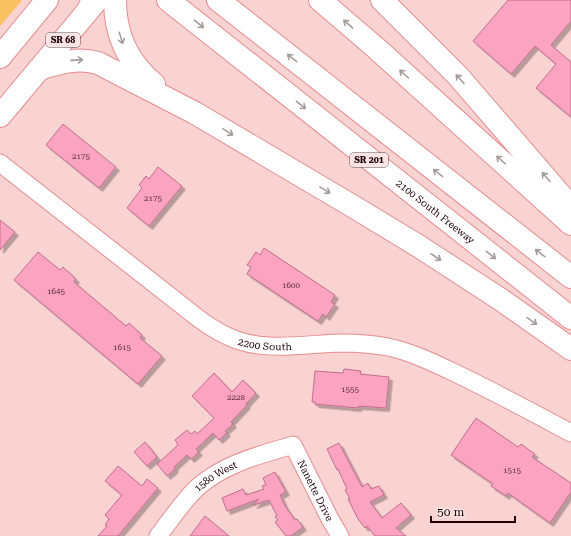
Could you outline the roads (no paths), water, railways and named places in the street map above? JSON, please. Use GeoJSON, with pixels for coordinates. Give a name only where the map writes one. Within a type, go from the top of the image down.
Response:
{"type":"FeatureCollection","features":[{"type":"Feature","properties":{"kind":"main road"},"geometry":{"type":"LineString","coordinates":[[0,57],[47,0]]}},
{"type":"Feature","properties":{"kind":"main road"},"geometry":{"type":"LineString","coordinates":[[115,0],[115,16],[122,42],[127,54],[135,66],[154,84],[194,112]]}},
{"type":"Feature","properties":{"kind":"main road","name":"2100 South Freeway"},"geometry":{"type":"LineString","coordinates":[[168,0],[571,318]]}},
{"type":"Feature","properties":{"kind":"main road"},"geometry":{"type":"LineString","coordinates":[[218,0],[571,278]]}},
{"type":"Feature","properties":{"kind":"main road"},"geometry":{"type":"LineString","coordinates":[[320,0],[387,58],[571,224]]}},
{"type":"Feature","properties":{"kind":"main road"},"geometry":{"type":"LineString","coordinates":[[382,0],[458,76],[571,207]]}},
{"type":"Feature","properties":{"kind":"main road","name":"SR 68"},"geometry":{"type":"LineString","coordinates":[[0,116],[93,4]]}},
{"type":"Feature","properties":{"kind":"main road"},"geometry":{"type":"LineString","coordinates":[[39,69],[77,60],[89,60],[98,63],[194,112],[420,247],[500,299],[571,349]]}},
{"type":"Feature","properties":{"kind":"street","name":"2200 South"},"geometry":{"type":"LineString","coordinates":[[0,163],[192,314],[222,334],[246,343],[264,346],[349,343],[387,347],[405,352],[467,379],[571,433]]}},
{"type":"Feature","properties":{"kind":"street","name":"1580 West"},"geometry":{"type":"LineString","coordinates":[[158,536],[199,486],[223,469],[293,445]]}},
{"type":"Feature","properties":{"kind":"street","name":"Nanette Drive"},"geometry":{"type":"LineString","coordinates":[[293,445],[340,536]]}}]}
